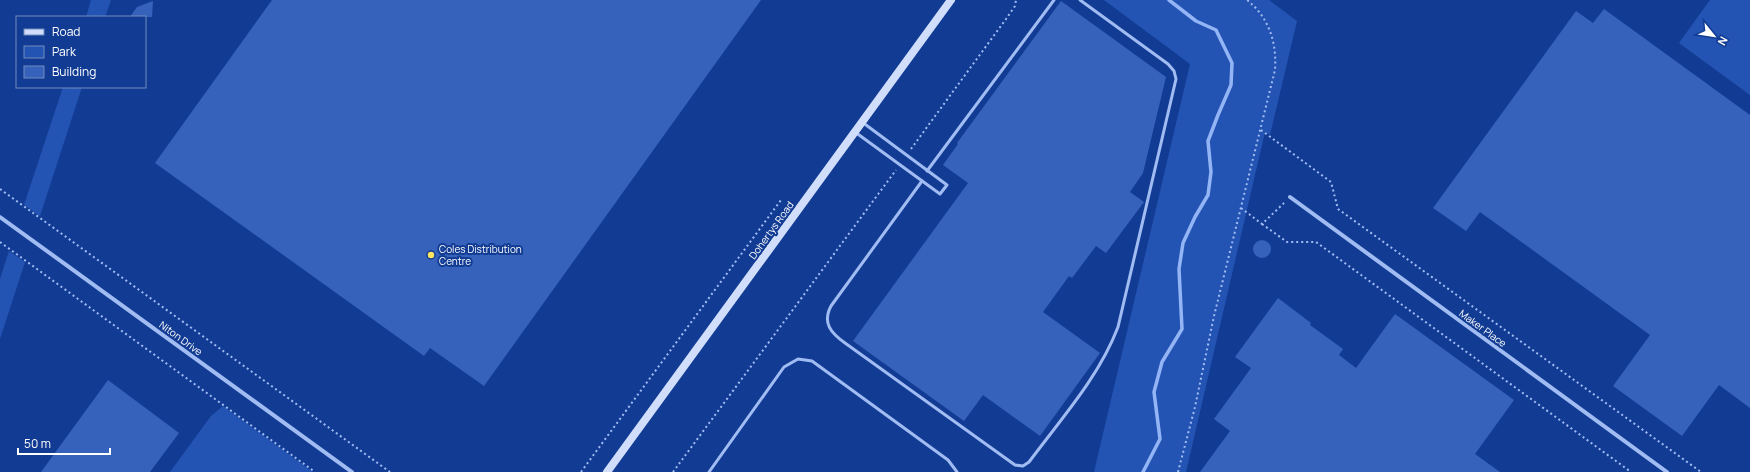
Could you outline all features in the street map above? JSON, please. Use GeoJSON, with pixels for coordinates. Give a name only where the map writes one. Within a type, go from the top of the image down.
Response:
{"type":"FeatureCollection","features":[{"type":"Feature","properties":{"kind":"main road","name":"Dohertys Road"},"geometry":{"type":"LineString","coordinates":[[607,472],[951,0]]}},
{"type":"Feature","properties":{"kind":"street","name":"Maker Place"},"geometry":{"type":"LineString","coordinates":[[1290,197],[1667,472]]}},
{"type":"Feature","properties":{"kind":"street","name":"Niton Drive"},"geometry":{"type":"LineString","coordinates":[[0,217],[352,472]]}},
{"type":"Feature","properties":{"kind":"lane"},"geometry":{"type":"LineString","coordinates":[[927,171],[1054,0]]}},
{"type":"Feature","properties":{"kind":"lane"},"geometry":{"type":"LineString","coordinates":[[922,181],[831,306],[827,316],[828,326],[834,335],[876,366],[1015,465],[1023,466],[1029,462],[1093,376],[1104,360],[1111,346],[1118,327],[1176,79],[1174,71],[1168,64],[1080,0]]}},
{"type":"Feature","properties":{"kind":"lane"},"geometry":{"type":"LineString","coordinates":[[855,132],[940,194],[947,186],[862,122]]}},
{"type":"Feature","properties":{"kind":"lane"},"geometry":{"type":"LineString","coordinates":[[709,472],[784,367],[798,359],[812,361],[948,460],[957,472]]}},
{"type":"Feature","properties":{"kind":"path"},"geometry":{"type":"LineString","coordinates":[[906,156],[1006,19],[1015,6],[1016,0]]}},
{"type":"Feature","properties":{"kind":"path"},"geometry":{"type":"LineString","coordinates":[[1178,472],[1195,407],[1214,316],[1275,70],[1276,53],[1272,35],[1264,18],[1247,0]]}},
{"type":"Feature","properties":{"kind":"path"},"geometry":{"type":"LineString","coordinates":[[1260,130],[1331,182],[1338,209],[1701,472]]}},
{"type":"Feature","properties":{"kind":"path"},"geometry":{"type":"LineString","coordinates":[[673,472],[900,165]]}},
{"type":"Feature","properties":{"kind":"path"},"geometry":{"type":"LineString","coordinates":[[0,189],[390,472]]}},
{"type":"Feature","properties":{"kind":"path"},"geometry":{"type":"LineString","coordinates":[[1262,224],[1290,197]]}},
{"type":"Feature","properties":{"kind":"path"},"geometry":{"type":"LineString","coordinates":[[581,472],[781,200]]}},
{"type":"Feature","properties":{"kind":"path"},"geometry":{"type":"LineString","coordinates":[[1241,208],[1287,242],[1316,242],[1631,472]]}},
{"type":"Feature","properties":{"kind":"path"},"geometry":{"type":"LineString","coordinates":[[0,242],[315,472]]}},
{"type":"Feature","properties":{"kind":"green space"},"geometry":{"type":"Polygon","coordinates":[[[91,0],[111,0],[105,16],[86,16],[91,0]]]}},
{"type":"Feature","properties":{"kind":"green space"},"geometry":{"type":"Polygon","coordinates":[[[1104,0],[1269,0],[1297,21],[1270,135],[1265,132],[1186,472],[1094,472],[1190,64],[1104,0]]]}},
{"type":"Feature","properties":{"kind":"green space"},"geometry":{"type":"Polygon","coordinates":[[[1710,0],[1750,0],[1750,95],[1679,43],[1710,0]]]}},
{"type":"Feature","properties":{"kind":"green space"},"geometry":{"type":"Polygon","coordinates":[[[63,88],[82,88],[40,216],[24,205],[63,88]]]}},
{"type":"Feature","properties":{"kind":"green space"},"geometry":{"type":"Polygon","coordinates":[[[9,251],[25,262],[0,339],[0,279],[9,251]]]}},
{"type":"Feature","properties":{"kind":"green space"},"geometry":{"type":"Polygon","coordinates":[[[223,406],[313,472],[170,472],[211,416],[223,406]]]}},
{"type":"Feature","properties":{"kind":"building","name":"Coles Distribution Centre"},"geometry":{"type":"Polygon","coordinates":[[[272,0],[761,0],[484,386],[430,348],[424,356],[155,163],[272,0]]]}},
{"type":"Feature","properties":{"kind":"building"},"geometry":{"type":"Polygon","coordinates":[[[153,1],[152,17],[131,16],[137,7],[153,1]]]}},
{"type":"Feature","properties":{"kind":"building"},"geometry":{"type":"Polygon","coordinates":[[[1061,1],[1166,77],[1143,173],[1130,192],[1144,202],[1106,253],[1096,246],[1072,278],[1069,276],[1043,312],[1100,353],[1040,436],[983,395],[964,421],[853,341],[968,183],[943,165],[958,144],[957,143],[1061,1]]]}},
{"type":"Feature","properties":{"kind":"building"},"geometry":{"type":"Polygon","coordinates":[[[1604,9],[1750,115],[1750,408],[1719,385],[1682,436],[1613,386],[1650,335],[1480,212],[1466,231],[1433,208],[1576,11],[1593,23],[1604,9]]]}},
{"type":"Feature","properties":{"kind":"building"},"geometry":{"type":"Polygon","coordinates":[[[1258,240],[1266,240],[1271,245],[1269,256],[1266,258],[1258,258],[1253,253],[1253,245],[1258,240]]]}},
{"type":"Feature","properties":{"kind":"building"},"geometry":{"type":"Polygon","coordinates":[[[1278,298],[1311,323],[1310,325],[1343,349],[1339,355],[1356,368],[1395,314],[1514,400],[1475,454],[1500,472],[1200,472],[1230,431],[1214,419],[1251,368],[1235,357],[1278,298]]]}},
{"type":"Feature","properties":{"kind":"building"},"geometry":{"type":"Polygon","coordinates":[[[108,380],[179,433],[150,472],[41,472],[108,380]]]}},
{"type":"Feature","properties":{"kind":"waterway"},"geometry":{"type":"LineString","coordinates":[[1143,472],[1160,439],[1154,392],[1162,362],[1182,329],[1179,269],[1183,243],[1195,217],[1208,195],[1211,172],[1208,141],[1231,85],[1232,63],[1216,30],[1196,21],[1169,0]]}},
{"type":"Feature","properties":{"kind":"place","name":"Coles Distribution Centre"},"geometry":{"type":"Point","coordinates":[431,255]}}]}
